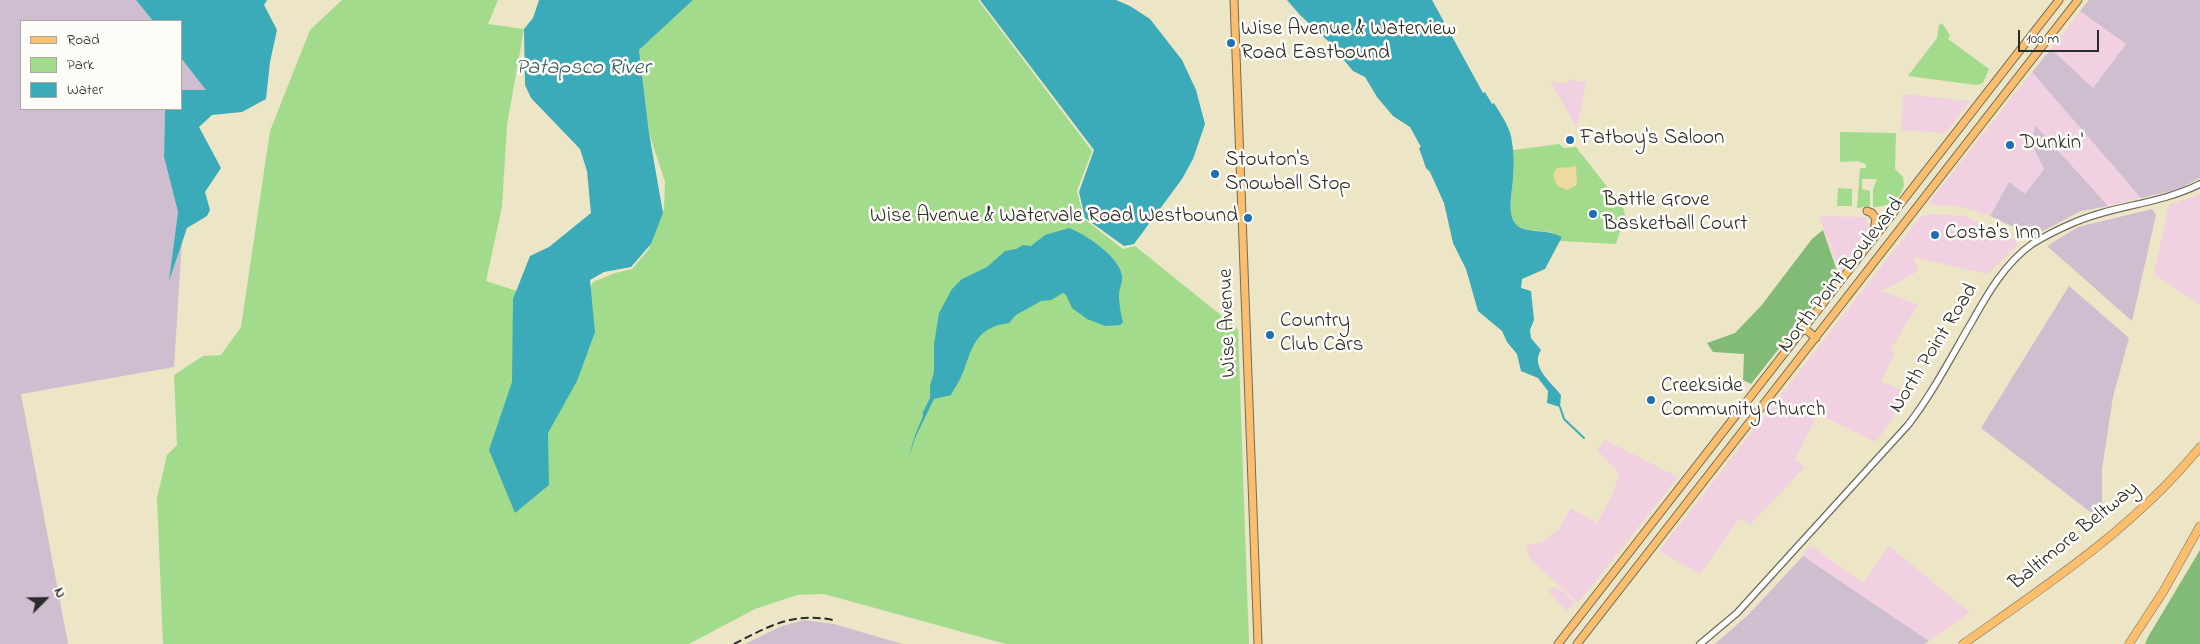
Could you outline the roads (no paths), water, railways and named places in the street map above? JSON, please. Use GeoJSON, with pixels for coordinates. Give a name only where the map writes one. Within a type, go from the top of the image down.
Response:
{"type":"FeatureCollection","features":[{"type":"Feature","properties":{"kind":"highway","name":"Baltimore Beltway"},"geometry":{"type":"LineString","coordinates":[[1963,644],[2107,539],[2161,491],[2200,447]]}},
{"type":"Feature","properties":{"kind":"highway"},"geometry":{"type":"LineString","coordinates":[[2129,644],[2200,526]]}},
{"type":"Feature","properties":{"kind":"main road","name":"Wise Avenue"},"geometry":{"type":"LineString","coordinates":[[1234,0],[1258,644]]}},
{"type":"Feature","properties":{"kind":"main road","name":"North Point Boulevard"},"geometry":{"type":"LineString","coordinates":[[1558,644],[2059,0]]}},
{"type":"Feature","properties":{"kind":"main road","name":"North Point Boulevard"},"geometry":{"type":"LineString","coordinates":[[1577,644],[2078,0]]}},
{"type":"Feature","properties":{"kind":"main road"},"geometry":{"type":"LineString","coordinates":[[1867,211],[1872,213],[1876,219],[1872,241]]}},
{"type":"Feature","properties":{"kind":"main road"},"geometry":{"type":"LineString","coordinates":[[1804,328],[1816,338]]}},
{"type":"Feature","properties":{"kind":"street","name":"North Point Road"},"geometry":{"type":"LineString","coordinates":[[1700,644],[1737,613],[1905,429],[1927,399],[1993,285],[2024,251],[2040,240],[2082,219],[2161,200],[2200,184]]}},
{"type":"Feature","properties":{"kind":"water"},"geometry":{"type":"Polygon","coordinates":[[[136,0],[267,0],[264,5],[277,30],[270,62],[266,99],[242,112],[212,115],[199,127],[221,168],[205,192],[210,210],[207,216],[187,228],[169,281],[178,212],[164,157],[165,110],[182,110],[182,90],[206,90],[182,59],[182,20],[152,20],[136,0]]]}},
{"type":"Feature","properties":{"kind":"water","name":"Patapsco River"},"geometry":{"type":"Polygon","coordinates":[[[539,0],[693,0],[639,50],[649,133],[663,213],[651,244],[631,267],[604,272],[590,280],[595,332],[577,381],[548,433],[549,485],[515,513],[489,450],[512,382],[513,299],[530,256],[549,247],[591,213],[587,171],[580,149],[531,98],[525,85],[524,29],[533,18],[539,0]]]}},
{"type":"Feature","properties":{"kind":"water"},"geometry":{"type":"Polygon","coordinates":[[[980,0],[1116,0],[1130,6],[1150,19],[1182,60],[1196,90],[1205,124],[1193,159],[1182,179],[1134,244],[1124,246],[1085,218],[1079,192],[1094,150],[980,0]]]}},
{"type":"Feature","properties":{"kind":"water"},"geometry":{"type":"Polygon","coordinates":[[[1287,0],[1432,0],[1483,93],[1485,92],[1492,104],[1494,103],[1510,132],[1514,159],[1511,205],[1513,219],[1521,228],[1551,233],[1562,237],[1545,269],[1522,279],[1521,288],[1531,291],[1534,320],[1530,330],[1531,338],[1541,350],[1538,362],[1543,374],[1561,395],[1560,407],[1547,403],[1548,391],[1538,378],[1521,371],[1517,354],[1507,342],[1502,331],[1478,311],[1466,269],[1453,243],[1444,203],[1430,172],[1426,168],[1419,148],[1421,147],[1410,127],[1393,116],[1377,97],[1365,77],[1353,71],[1328,41],[1287,0]]]}},
{"type":"Feature","properties":{"kind":"water"},"geometry":{"type":"Polygon","coordinates":[[[1069,228],[1084,235],[1101,247],[1120,269],[1122,279],[1119,298],[1123,322],[1120,325],[1105,326],[1087,319],[1072,308],[1066,295],[1063,293],[1051,300],[1041,301],[1016,315],[1009,323],[990,328],[978,338],[951,395],[934,399],[916,436],[908,459],[923,412],[930,398],[930,386],[934,372],[934,344],[939,313],[952,289],[962,279],[987,267],[1005,251],[1016,249],[1023,245],[1031,246],[1045,235],[1069,228]]]}},
{"type":"Feature","properties":{"kind":"waterway"},"geometry":{"type":"LineString","coordinates":[[1560,407],[1564,419],[1584,438]]}},
{"type":"Feature","properties":{"kind":"railway"},"geometry":{"type":"LineString","coordinates":[[734,644],[770,626],[793,619],[819,618],[833,620]]}},
{"type":"Feature","properties":{"kind":"place","name":"Wise Avenue & Waterview Road Eastbound"},"geometry":{"type":"Point","coordinates":[1231,43]}},
{"type":"Feature","properties":{"kind":"place","name":"Fatboy's Saloon"},"geometry":{"type":"Point","coordinates":[1570,140]}},
{"type":"Feature","properties":{"kind":"place","name":"Dunkin'"},"geometry":{"type":"Point","coordinates":[2010,145]}},
{"type":"Feature","properties":{"kind":"place","name":"Stouton's Snowball Stop"},"geometry":{"type":"Point","coordinates":[1215,174]}},
{"type":"Feature","properties":{"kind":"place","name":"Battle Grove Basketball Court"},"geometry":{"type":"Point","coordinates":[1593,214]}},
{"type":"Feature","properties":{"kind":"place","name":"Wise Avenue & Watervale Road Westbound"},"geometry":{"type":"Point","coordinates":[1248,218]}},
{"type":"Feature","properties":{"kind":"place","name":"Costa's Inn"},"geometry":{"type":"Point","coordinates":[1935,235]}},
{"type":"Feature","properties":{"kind":"place","name":"Country Club Cars"},"geometry":{"type":"Point","coordinates":[1270,335]}},
{"type":"Feature","properties":{"kind":"place","name":"Creekside Community Church"},"geometry":{"type":"Point","coordinates":[1651,400]}}]}
